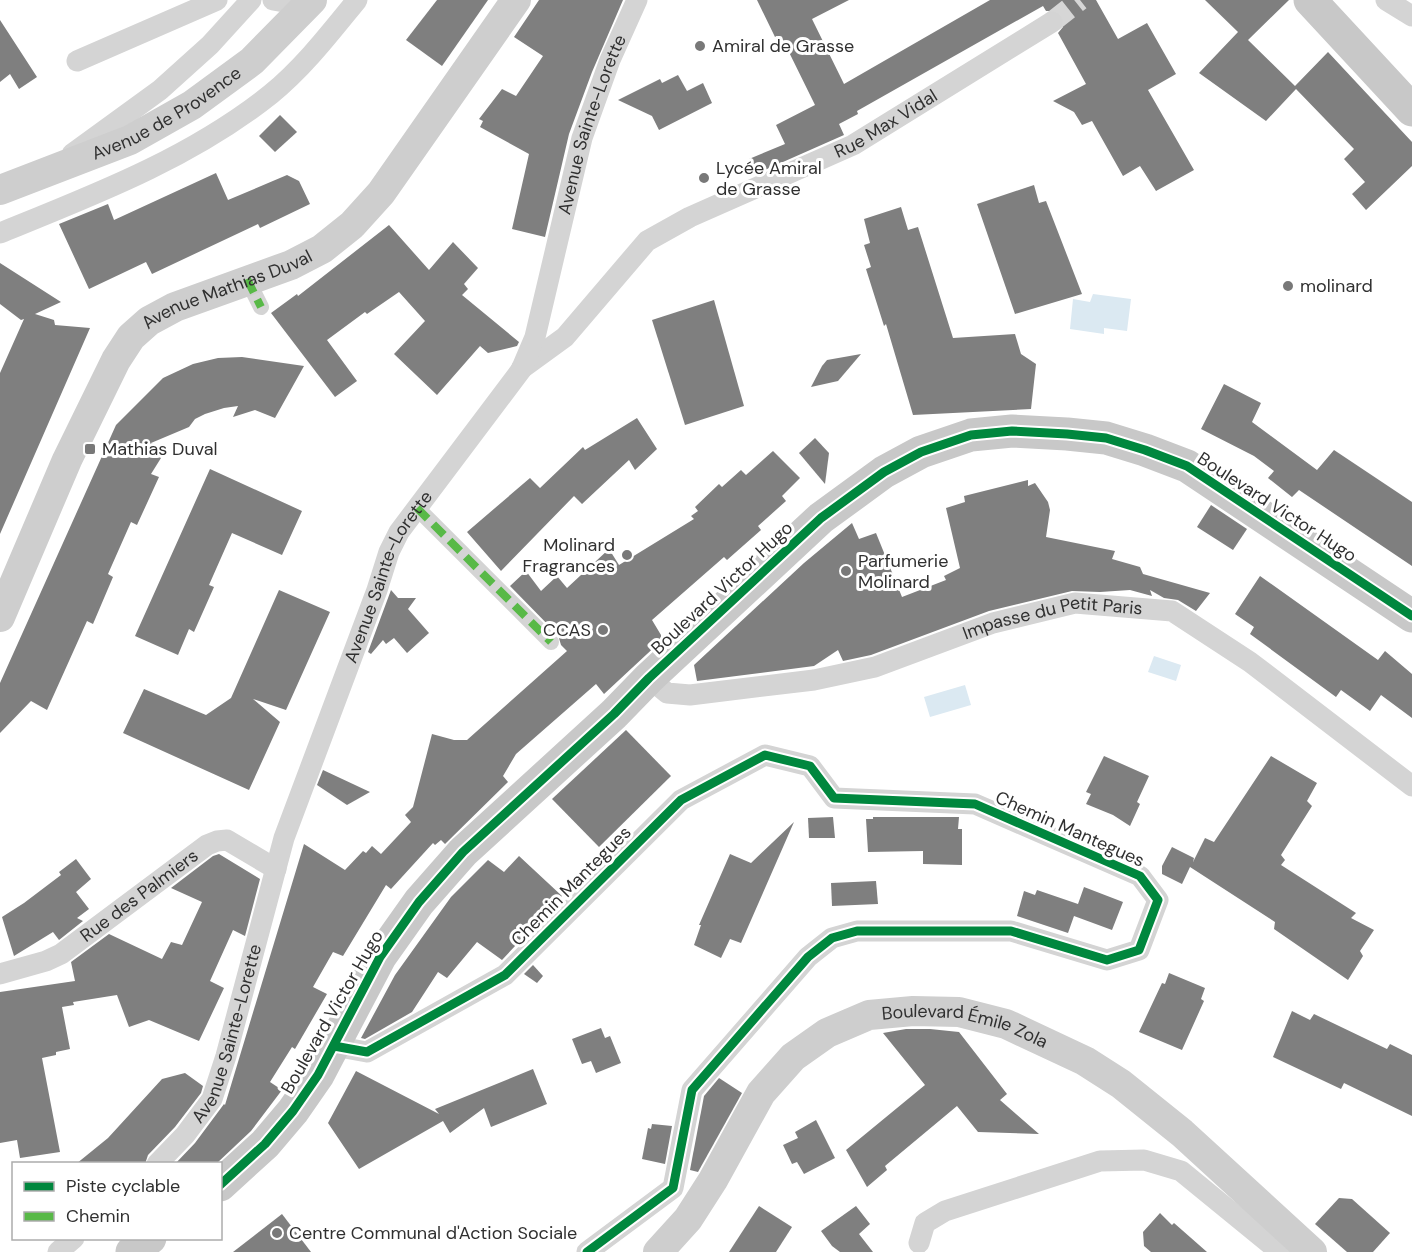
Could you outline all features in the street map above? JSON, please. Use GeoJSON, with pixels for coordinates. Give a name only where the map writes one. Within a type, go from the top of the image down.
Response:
{"type":"FeatureCollection","features":[{"type":"Feature","properties":{"kind":"main road","name":"Avenue Mathias Duval"},"geometry":{"type":"LineString","coordinates":[[0,618],[67,460],[116,360],[131,337],[149,321],[176,306],[291,265],[322,249],[352,225],[381,193],[516,0]]}},
{"type":"Feature","properties":{"kind":"main road"},"geometry":{"type":"LineString","coordinates":[[1310,0],[1412,110]]}},
{"type":"Feature","properties":{"kind":"main road","name":"Avenue de Provence"},"geometry":{"type":"LineString","coordinates":[[0,190],[130,140],[192,105],[252,61],[309,3]]}},
{"type":"Feature","properties":{"kind":"main road","name":"Boulevard Victor Hugo"},"geometry":{"type":"LineString","coordinates":[[222,1183],[265,1144],[293,1111],[334,1046],[380,957],[419,902],[463,852],[614,714],[649,678],[821,518],[884,472],[921,452],[971,435],[1012,431],[1106,438],[1145,450],[1187,466],[1412,616]]}},
{"type":"Feature","properties":{"kind":"main road","name":"Boulevard Émile Zola"},"geometry":{"type":"LineString","coordinates":[[658,1252],[688,1219],[713,1180],[761,1094],[793,1058],[827,1033],[869,1015],[913,1011],[959,1012],[1006,1024],[1085,1061],[1121,1084],[1182,1133],[1299,1251]]}},
{"type":"Feature","properties":{"kind":"main road"},"geometry":{"type":"LineString","coordinates":[[132,1252],[149,1240]]}},
{"type":"Feature","properties":{"kind":"street"},"geometry":{"type":"LineString","coordinates":[[76,61],[217,0]]}},
{"type":"Feature","properties":{"kind":"street"},"geometry":{"type":"LineString","coordinates":[[48,172],[160,90],[210,45],[250,0]]}},
{"type":"Feature","properties":{"kind":"street"},"geometry":{"type":"LineString","coordinates":[[273,0],[309,3]]}},
{"type":"Feature","properties":{"kind":"street"},"geometry":{"type":"LineString","coordinates":[[0,233],[158,165],[238,118],[272,93],[307,61],[357,0]]}},
{"type":"Feature","properties":{"kind":"street","name":"Avenue Sainte-Lorette"},"geometry":{"type":"LineString","coordinates":[[159,1162],[185,1135],[212,1099],[226,1056],[284,838],[377,590],[389,552],[399,532],[521,370],[535,337],[582,138],[610,60],[637,0]]}},
{"type":"Feature","properties":{"kind":"street"},"geometry":{"type":"LineString","coordinates":[[1386,0],[1412,16]]}},
{"type":"Feature","properties":{"kind":"street","name":"Rue Max Vidal"},"geometry":{"type":"LineString","coordinates":[[521,370],[565,337],[647,241],[690,217],[853,145],[1052,22]]}},
{"type":"Feature","properties":{"kind":"street"},"geometry":{"type":"LineString","coordinates":[[247,279],[261,307]]}},
{"type":"Feature","properties":{"kind":"street"},"geometry":{"type":"LineString","coordinates":[[417,508],[550,642]]}},
{"type":"Feature","properties":{"kind":"street","name":"Impasse du Petit Paris"},"geometry":{"type":"LineString","coordinates":[[649,678],[667,693],[690,695],[814,680],[875,667],[993,623],[1076,603],[1172,611],[1250,662],[1412,786]]}},
{"type":"Feature","properties":{"kind":"street","name":"Chemin Mantegues"},"geometry":{"type":"LineString","coordinates":[[334,1046],[367,1052],[505,975],[681,800],[765,755],[810,766],[834,798],[975,804],[1140,876],[1158,900],[1139,950],[1107,960],[1011,931],[857,931],[832,938],[808,957],[692,1090],[673,1188],[587,1252]]}},
{"type":"Feature","properties":{"kind":"street","name":"Rue des Palmiers"},"geometry":{"type":"LineString","coordinates":[[0,974],[46,961],[61,954],[207,845],[218,840],[227,840],[276,869]]}},
{"type":"Feature","properties":{"kind":"street"},"geometry":{"type":"LineString","coordinates":[[919,1243],[925,1223],[945,1211],[1100,1161],[1144,1160],[1181,1171],[1299,1251]]}},
{"type":"Feature","properties":{"kind":"street"},"geometry":{"type":"LineString","coordinates":[[58,1252],[73,1240]]}},
{"type":"Feature","properties":{"kind":"shaded area"},"geometry":{"type":"Polygon","coordinates":[[[1093,294],[1131,299],[1127,331],[1104,328],[1104,334],[1070,329],[1073,299],[1090,302],[1093,294]]]}},
{"type":"Feature","properties":{"kind":"shaded area"},"geometry":{"type":"Polygon","coordinates":[[[1154,656],[1181,665],[1176,681],[1148,672],[1154,656]]]}},
{"type":"Feature","properties":{"kind":"shaded area"},"geometry":{"type":"Polygon","coordinates":[[[965,685],[971,705],[930,717],[924,697],[965,685]]]}},
{"type":"Feature","properties":{"kind":"building"},"geometry":{"type":"Polygon","coordinates":[[[437,0],[488,0],[442,66],[406,40],[437,0]]]}},
{"type":"Feature","properties":{"kind":"building"},"geometry":{"type":"Polygon","coordinates":[[[539,0],[623,0],[592,72],[569,134],[545,237],[512,229],[529,154],[480,127],[483,121],[479,119],[502,89],[516,96],[543,56],[514,37],[539,0]]]}},
{"type":"Feature","properties":{"kind":"building","name":"Lycée Amiral de Grasse"},"geometry":{"type":"Polygon","coordinates":[[[757,0],[849,0],[812,19],[844,84],[990,0],[1096,0],[1118,39],[1147,23],[1176,74],[1148,90],[1194,170],[1156,191],[1140,166],[1123,176],[1092,121],[1082,125],[1074,112],[1053,101],[1086,84],[1058,33],[1063,27],[1063,16],[1057,11],[1046,11],[1043,6],[857,111],[858,114],[839,124],[844,135],[756,174],[749,159],[785,144],[776,125],[815,105],[782,38],[779,40],[777,36],[775,37],[757,0]]]}},
{"type":"Feature","properties":{"kind":"building"},"geometry":{"type":"Polygon","coordinates":[[[1205,0],[1289,0],[1248,40],[1295,86],[1328,52],[1412,142],[1412,166],[1366,210],[1352,194],[1365,182],[1344,159],[1354,149],[1296,89],[1266,121],[1199,73],[1238,32],[1205,0]]]}},
{"type":"Feature","properties":{"kind":"building"},"geometry":{"type":"Polygon","coordinates":[[[0,20],[37,77],[19,89],[10,74],[0,82],[0,20]]]}},
{"type":"Feature","properties":{"kind":"building"},"geometry":{"type":"Polygon","coordinates":[[[678,75],[687,91],[703,83],[712,103],[659,130],[652,116],[618,100],[660,79],[662,83],[678,75]]]}},
{"type":"Feature","properties":{"kind":"building"},"geometry":{"type":"Polygon","coordinates":[[[280,115],[297,132],[275,152],[259,136],[280,115]]]}},
{"type":"Feature","properties":{"kind":"building"},"geometry":{"type":"Polygon","coordinates":[[[216,173],[228,200],[287,175],[299,181],[310,204],[260,228],[258,224],[152,274],[146,262],[89,289],[59,224],[108,204],[114,220],[216,173]]]}},
{"type":"Feature","properties":{"kind":"building"},"geometry":{"type":"Polygon","coordinates":[[[1034,185],[1039,203],[1046,201],[1082,294],[1015,314],[977,204],[1034,185]]]}},
{"type":"Feature","properties":{"kind":"building"},"geometry":{"type":"Polygon","coordinates":[[[901,207],[908,230],[918,227],[953,338],[1015,334],[1021,354],[1036,364],[1031,409],[913,415],[886,324],[884,326],[866,269],[871,267],[864,245],[870,243],[864,219],[901,207]]]}},
{"type":"Feature","properties":{"kind":"building"},"geometry":{"type":"Polygon","coordinates":[[[389,225],[429,270],[453,242],[478,268],[464,284],[468,289],[462,295],[519,342],[517,346],[488,353],[480,346],[437,395],[394,354],[425,321],[399,292],[367,314],[365,312],[327,340],[357,381],[335,397],[271,313],[297,294],[298,296],[389,225]]]}},
{"type":"Feature","properties":{"kind":"building"},"geometry":{"type":"Polygon","coordinates":[[[0,263],[61,302],[35,314],[54,320],[55,325],[90,328],[0,534],[0,373],[24,319],[21,320],[0,304],[0,263]]]}},
{"type":"Feature","properties":{"kind":"building"},"geometry":{"type":"Polygon","coordinates":[[[714,300],[744,406],[685,425],[652,320],[714,300]]]}},
{"type":"Feature","properties":{"kind":"building"},"geometry":{"type":"Polygon","coordinates":[[[861,354],[838,381],[811,387],[827,360],[861,354]]]}},
{"type":"Feature","properties":{"kind":"building"},"geometry":{"type":"Polygon","coordinates":[[[242,357],[304,366],[275,418],[255,410],[233,417],[238,406],[224,408],[205,414],[195,419],[189,427],[151,443],[166,450],[151,474],[159,477],[137,525],[131,522],[108,574],[113,577],[93,624],[87,621],[47,710],[31,701],[0,733],[0,683],[116,425],[163,378],[193,364],[218,358],[242,357]]]}},
{"type":"Feature","properties":{"kind":"building"},"geometry":{"type":"Polygon","coordinates":[[[1224,384],[1261,403],[1252,422],[1317,470],[1334,450],[1412,502],[1412,566],[1299,490],[1292,497],[1268,478],[1274,471],[1254,456],[1201,429],[1224,384]]]}},
{"type":"Feature","properties":{"kind":"building"},"geometry":{"type":"Polygon","coordinates":[[[637,418],[657,449],[635,470],[629,460],[582,504],[574,496],[501,571],[467,532],[530,478],[540,488],[583,447],[585,450],[637,418]]]}},
{"type":"Feature","properties":{"kind":"building"},"geometry":{"type":"Polygon","coordinates":[[[815,438],[829,453],[825,484],[799,453],[815,438]]]}},
{"type":"Feature","properties":{"kind":"building"},"geometry":{"type":"Polygon","coordinates":[[[773,451],[800,478],[782,496],[786,501],[758,526],[761,530],[727,560],[724,557],[652,620],[661,635],[661,641],[604,694],[596,684],[516,754],[503,776],[508,782],[445,844],[441,840],[435,845],[433,843],[391,889],[386,885],[343,956],[333,952],[313,987],[327,994],[295,1049],[292,1047],[270,1082],[282,1090],[251,1131],[218,1162],[177,1162],[225,1105],[304,844],[345,870],[363,851],[366,853],[372,846],[381,854],[411,822],[405,815],[413,807],[432,734],[454,740],[467,740],[567,651],[561,645],[558,635],[510,586],[526,571],[541,591],[557,576],[567,588],[609,549],[619,565],[694,519],[691,516],[698,511],[695,507],[719,484],[722,487],[741,470],[746,475],[773,451]]]}},
{"type":"Feature","properties":{"kind":"building"},"geometry":{"type":"Polygon","coordinates":[[[210,469],[302,511],[282,555],[232,533],[209,585],[214,587],[194,632],[189,629],[178,655],[135,636],[210,469]]]}},
{"type":"Feature","properties":{"kind":"building"},"geometry":{"type":"Polygon","coordinates":[[[1028,480],[1028,486],[1035,483],[1048,502],[1050,510],[1046,537],[1115,551],[1112,559],[1140,567],[1143,574],[1210,593],[1196,611],[1178,600],[1164,598],[1150,590],[1152,596],[1130,590],[1072,591],[989,611],[871,655],[843,661],[838,650],[814,666],[697,681],[694,665],[804,563],[852,523],[859,539],[876,533],[902,597],[946,580],[944,576],[960,568],[946,508],[965,502],[964,496],[1028,480]]]}},
{"type":"Feature","properties":{"kind":"building"},"geometry":{"type":"Polygon","coordinates":[[[1211,505],[1247,529],[1233,550],[1197,527],[1211,505]]]}},
{"type":"Feature","properties":{"kind":"building"},"geometry":{"type":"Polygon","coordinates":[[[1260,576],[1378,660],[1385,651],[1412,674],[1412,718],[1381,695],[1370,711],[1341,690],[1336,697],[1250,634],[1254,627],[1235,614],[1260,576]]]}},
{"type":"Feature","properties":{"kind":"building"},"geometry":{"type":"Polygon","coordinates":[[[279,590],[330,612],[286,710],[253,699],[280,722],[249,790],[123,733],[144,689],[206,715],[231,698],[279,590]]]}},
{"type":"Feature","properties":{"kind":"building"},"geometry":{"type":"Polygon","coordinates":[[[391,590],[398,598],[416,598],[408,609],[429,633],[407,653],[394,638],[386,644],[383,640],[371,654],[368,652],[391,590]]]}},
{"type":"Feature","properties":{"kind":"building"},"geometry":{"type":"Polygon","coordinates":[[[626,730],[671,776],[599,847],[552,799],[626,730]]]}},
{"type":"Feature","properties":{"kind":"building"},"geometry":{"type":"Polygon","coordinates":[[[1104,756],[1149,776],[1137,802],[1140,804],[1130,826],[1113,815],[1086,804],[1091,794],[1086,792],[1104,756]]]}},
{"type":"Feature","properties":{"kind":"building"},"geometry":{"type":"Polygon","coordinates":[[[1271,756],[1317,783],[1307,801],[1312,806],[1281,855],[1285,860],[1281,865],[1356,913],[1351,918],[1374,930],[1360,951],[1363,956],[1348,980],[1274,929],[1275,922],[1190,867],[1182,884],[1162,874],[1162,866],[1172,847],[1194,858],[1193,862],[1205,838],[1214,842],[1271,756]]]}},
{"type":"Feature","properties":{"kind":"building"},"geometry":{"type":"Polygon","coordinates":[[[323,770],[370,792],[347,805],[317,785],[323,770]]]}},
{"type":"Feature","properties":{"kind":"building"},"geometry":{"type":"Polygon","coordinates":[[[833,817],[835,838],[809,838],[808,818],[833,817]]]}},
{"type":"Feature","properties":{"kind":"building"},"geometry":{"type":"Polygon","coordinates":[[[873,817],[959,817],[958,829],[962,829],[962,865],[923,864],[923,851],[868,852],[866,819],[873,819],[873,817]]]}},
{"type":"Feature","properties":{"kind":"building"},"geometry":{"type":"Polygon","coordinates":[[[794,822],[741,943],[730,939],[721,958],[694,945],[701,925],[699,925],[730,854],[751,863],[794,822]]]}},
{"type":"Feature","properties":{"kind":"building"},"geometry":{"type":"Polygon","coordinates":[[[219,854],[260,879],[245,936],[233,930],[210,981],[224,988],[199,1041],[149,1020],[129,1027],[117,995],[73,1002],[74,1005],[62,1007],[70,1049],[42,1058],[60,1152],[20,1158],[17,1140],[0,1143],[0,992],[75,981],[71,962],[109,934],[162,959],[171,942],[182,945],[202,902],[171,888],[213,856],[219,854]]]}},
{"type":"Feature","properties":{"kind":"building"},"geometry":{"type":"Polygon","coordinates":[[[519,856],[562,896],[502,960],[477,942],[447,978],[438,972],[412,1012],[365,1039],[361,1038],[395,975],[451,897],[488,860],[504,872],[519,856]]]}},
{"type":"Feature","properties":{"kind":"building"},"geometry":{"type":"Polygon","coordinates":[[[76,859],[91,879],[76,892],[89,909],[77,918],[83,921],[59,940],[53,932],[14,956],[2,917],[61,875],[59,872],[76,859]]]}},
{"type":"Feature","properties":{"kind":"building"},"geometry":{"type":"Polygon","coordinates":[[[876,881],[878,904],[832,906],[831,883],[876,881]]]}},
{"type":"Feature","properties":{"kind":"building"},"geometry":{"type":"Polygon","coordinates":[[[1084,887],[1123,902],[1112,930],[1074,916],[1068,933],[1017,916],[1024,891],[1035,895],[1037,890],[1078,904],[1084,887]]]}},
{"type":"Feature","properties":{"kind":"building"},"geometry":{"type":"Polygon","coordinates":[[[533,965],[543,976],[537,983],[524,974],[533,965]]]}},
{"type":"Feature","properties":{"kind":"building"},"geometry":{"type":"Polygon","coordinates":[[[1169,973],[1205,988],[1201,999],[1204,1001],[1182,1050],[1139,1032],[1169,973]]]}},
{"type":"Feature","properties":{"kind":"building"},"geometry":{"type":"Polygon","coordinates":[[[1292,1011],[1310,1020],[1314,1014],[1387,1049],[1390,1044],[1412,1055],[1412,1116],[1344,1083],[1341,1089],[1273,1057],[1292,1011]]]}},
{"type":"Feature","properties":{"kind":"building"},"geometry":{"type":"Polygon","coordinates":[[[601,1028],[605,1038],[610,1036],[621,1063],[596,1073],[591,1061],[582,1064],[572,1039],[601,1028]]]}},
{"type":"Feature","properties":{"kind":"building"},"geometry":{"type":"Polygon","coordinates":[[[906,1029],[959,1032],[1007,1094],[1000,1100],[1039,1134],[978,1132],[957,1106],[885,1166],[887,1170],[867,1187],[846,1150],[925,1085],[883,1033],[906,1029]]]}},
{"type":"Feature","properties":{"kind":"building"},"geometry":{"type":"Polygon","coordinates":[[[533,1069],[547,1104],[491,1127],[484,1108],[450,1133],[443,1121],[359,1169],[328,1123],[356,1071],[439,1114],[435,1109],[533,1069]]]}},
{"type":"Feature","properties":{"kind":"building"},"geometry":{"type":"Polygon","coordinates":[[[185,1073],[203,1086],[201,1093],[175,1127],[148,1155],[146,1162],[78,1162],[108,1138],[162,1079],[185,1073]]]}},
{"type":"Feature","properties":{"kind":"building"},"geometry":{"type":"Polygon","coordinates":[[[719,1078],[742,1093],[698,1172],[690,1170],[704,1096],[719,1078]]]}},
{"type":"Feature","properties":{"kind":"building"},"geometry":{"type":"Polygon","coordinates":[[[816,1120],[835,1158],[804,1174],[797,1162],[792,1164],[783,1145],[798,1138],[795,1132],[816,1120]]]}},
{"type":"Feature","properties":{"kind":"building"},"geometry":{"type":"Polygon","coordinates":[[[652,1124],[672,1126],[665,1164],[642,1159],[648,1128],[651,1129],[652,1124]]]}},
{"type":"Feature","properties":{"kind":"building"},"geometry":{"type":"Polygon","coordinates":[[[1339,1198],[1352,1199],[1390,1233],[1373,1252],[1347,1252],[1315,1224],[1339,1198]]]}},
{"type":"Feature","properties":{"kind":"building"},"geometry":{"type":"Polygon","coordinates":[[[759,1206],[792,1227],[776,1252],[729,1252],[759,1206]]]}},
{"type":"Feature","properties":{"kind":"building"},"geometry":{"type":"Polygon","coordinates":[[[856,1206],[870,1224],[859,1234],[873,1252],[840,1252],[832,1246],[821,1231],[856,1206]]]}},
{"type":"Feature","properties":{"kind":"building"},"geometry":{"type":"Polygon","coordinates":[[[1160,1213],[1207,1252],[1151,1252],[1144,1246],[1143,1232],[1160,1213]]]}},
{"type":"Feature","properties":{"kind":"building","name":"Centre Communal d'Action Sociale"},"geometry":{"type":"Polygon","coordinates":[[[282,1214],[311,1252],[233,1252],[282,1214]]]}},
{"type":"Feature","properties":{"kind":"tunnel"},"geometry":{"type":"LineString","coordinates":[[1052,22],[1080,0]]}},
{"type":"Feature","properties":{"kind":"marked path"},"geometry":{"type":"LineString","coordinates":[[247,279],[261,307]]}},
{"type":"Feature","properties":{"kind":"marked path"},"geometry":{"type":"LineString","coordinates":[[417,508],[551,642]]}},
{"type":"Feature","properties":{"kind":"cycle path"},"geometry":{"type":"LineString","coordinates":[[222,1183],[265,1144],[293,1111],[318,1075],[380,957],[419,902],[463,852],[614,714],[649,678],[821,518],[884,472],[921,452],[971,435],[1012,431],[1106,438],[1145,450],[1187,466],[1412,616]]}},
{"type":"Feature","properties":{"kind":"cycle path"},"geometry":{"type":"LineString","coordinates":[[334,1046],[367,1052],[505,975],[681,800],[765,755],[810,766],[834,798],[975,804],[1140,876],[1158,900],[1139,950],[1107,960],[1011,931],[857,931],[832,938],[808,957],[692,1090],[673,1188],[587,1252]]}},
{"type":"Feature","properties":{"kind":"place","name":"Amiral de Grasse"},"geometry":{"type":"Point","coordinates":[700,46]}},
{"type":"Feature","properties":{"kind":"place","name":"Lycée Amiral de Grasse"},"geometry":{"type":"Point","coordinates":[704,178]}},
{"type":"Feature","properties":{"kind":"place","name":"molinard"},"geometry":{"type":"Point","coordinates":[1288,286]}},
{"type":"Feature","properties":{"kind":"place","name":"Mathias Duval"},"geometry":{"type":"Point","coordinates":[90,449]}},
{"type":"Feature","properties":{"kind":"place","name":"Molinard Fragrances"},"geometry":{"type":"Point","coordinates":[627,555]}},
{"type":"Feature","properties":{"kind":"place","name":"Parfumerie Molinard"},"geometry":{"type":"Point","coordinates":[846,571]}},
{"type":"Feature","properties":{"kind":"place","name":"CCAS"},"geometry":{"type":"Point","coordinates":[603,630]}},
{"type":"Feature","properties":{"kind":"place","name":"Centre Communal d'Action Sociale"},"geometry":{"type":"Point","coordinates":[277,1233]}}]}
